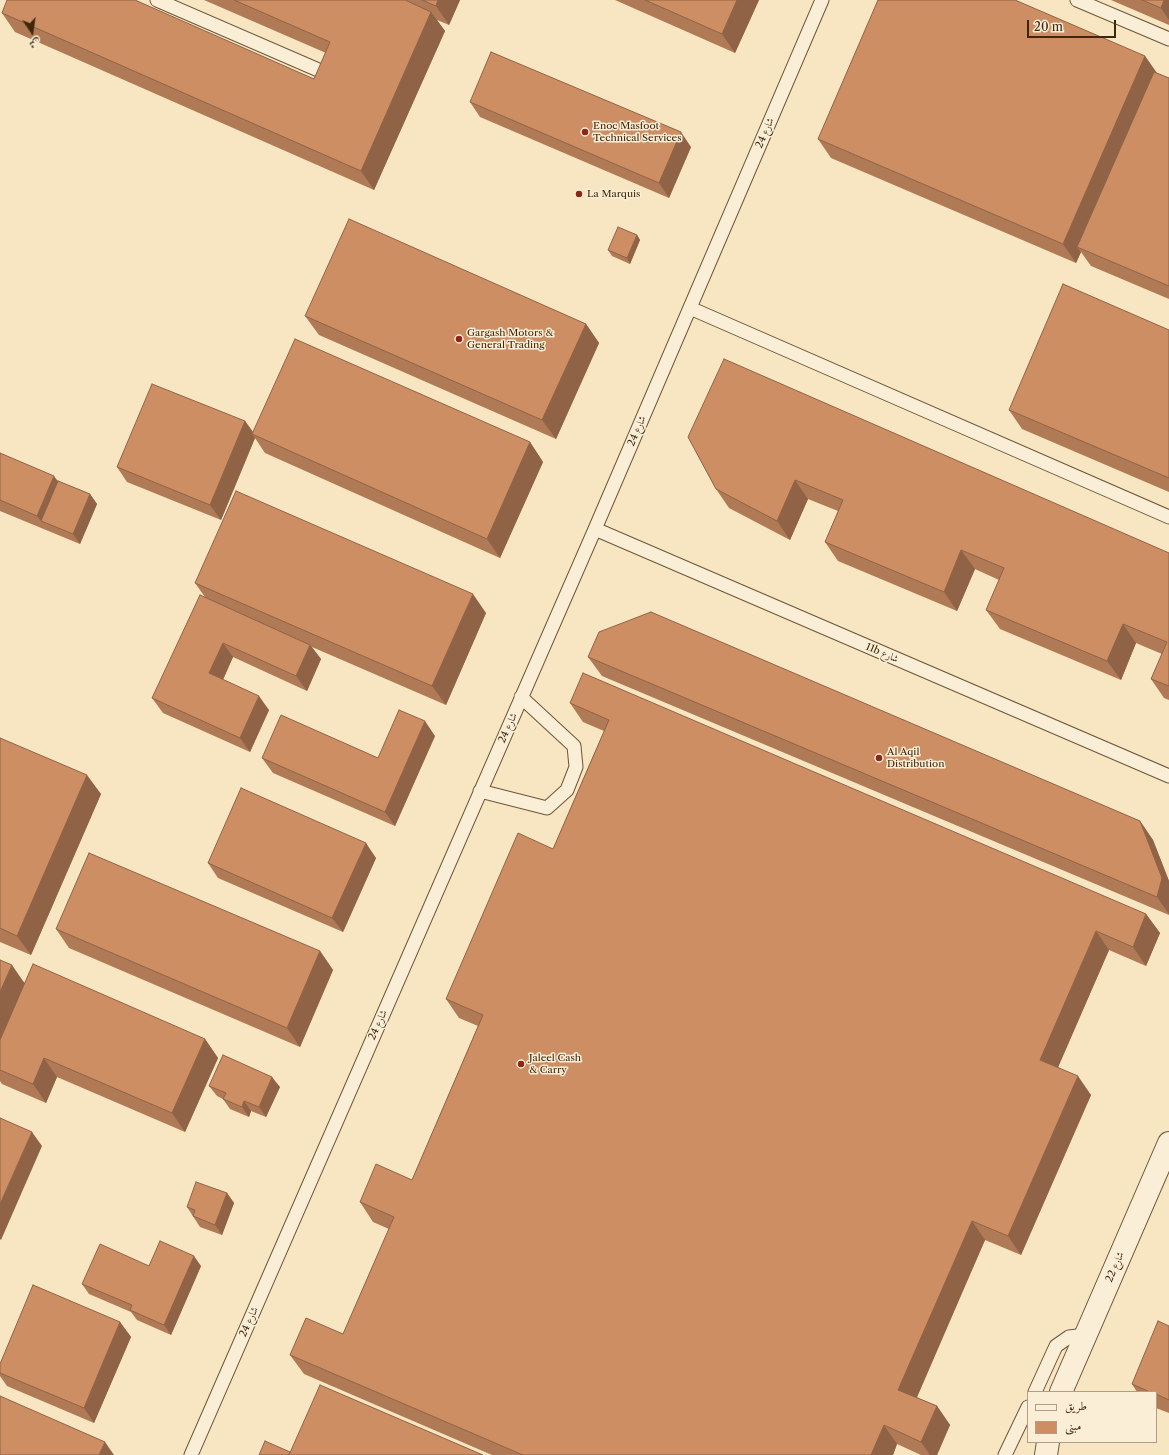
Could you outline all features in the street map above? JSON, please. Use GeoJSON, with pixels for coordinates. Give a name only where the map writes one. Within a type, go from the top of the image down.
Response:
{"type":"FeatureCollection","features":[{"type":"Feature","properties":{"kind":"street","name":"شارع 22"},"geometry":{"type":"LineString","coordinates":[[1061,1391],[1169,1143]]}},
{"type":"Feature","properties":{"kind":"street"},"geometry":{"type":"LineString","coordinates":[[1046,1455],[1048,1443]]}},
{"type":"Feature","properties":{"kind":"lane"},"geometry":{"type":"LineString","coordinates":[[157,0],[323,72]]}},
{"type":"Feature","properties":{"kind":"lane","name":"شارع 24"},"geometry":{"type":"LineString","coordinates":[[191,1455],[522,697],[822,0]]}},
{"type":"Feature","properties":{"kind":"lane"},"geometry":{"type":"LineString","coordinates":[[1077,0],[1169,39]]}},
{"type":"Feature","properties":{"kind":"lane"},"geometry":{"type":"LineString","coordinates":[[690,308],[1169,517]]}},
{"type":"Feature","properties":{"kind":"lane","name":"11b شارع"},"geometry":{"type":"LineString","coordinates":[[594,529],[1169,776]]}},
{"type":"Feature","properties":{"kind":"lane"},"geometry":{"type":"LineString","coordinates":[[480,791],[547,808],[567,790],[576,767],[574,746],[522,697]]}},
{"type":"Feature","properties":{"kind":"lane"},"geometry":{"type":"LineString","coordinates":[[1035,1391],[1056,1346],[1070,1337],[1086,1335]]}},
{"type":"Feature","properties":{"kind":"lane"},"geometry":{"type":"LineString","coordinates":[[1005,1455],[1027,1409]]}},
{"type":"Feature","properties":{"kind":"building"},"geometry":{"type":"Polygon","coordinates":[[[7,0],[135,0],[314,79],[330,42],[234,0],[405,0],[431,12],[361,171],[2,13],[7,0]]]}},
{"type":"Feature","properties":{"kind":"building"},"geometry":{"type":"Polygon","coordinates":[[[422,0],[438,0],[436,6],[422,0]]]}},
{"type":"Feature","properties":{"kind":"building"},"geometry":{"type":"Polygon","coordinates":[[[645,0],[737,0],[722,34],[645,0]]]}},
{"type":"Feature","properties":{"kind":"building"},"geometry":{"type":"Polygon","coordinates":[[[878,0],[1015,0],[1145,56],[1063,244],[818,139],[878,0]]]}},
{"type":"Feature","properties":{"kind":"building"},"geometry":{"type":"Polygon","coordinates":[[[1142,0],[1164,0],[1161,8],[1142,0]]]}},
{"type":"Feature","properties":{"kind":"building","name":"Enoc Masfoot Technical Services"},"geometry":{"type":"Polygon","coordinates":[[[491,52],[681,132],[659,183],[470,102],[491,52]]]}},
{"type":"Feature","properties":{"kind":"building"},"geometry":{"type":"Polygon","coordinates":[[[1154,72],[1169,78],[1169,286],[1077,247],[1154,72]]]}},
{"type":"Feature","properties":{"kind":"building","name":"Gargash Motors & General Trading"},"geometry":{"type":"Polygon","coordinates":[[[349,219],[586,324],[542,420],[305,316],[349,219]]]}},
{"type":"Feature","properties":{"kind":"building"},"geometry":{"type":"Polygon","coordinates":[[[618,227],[637,235],[627,258],[608,250],[618,227]]]}},
{"type":"Feature","properties":{"kind":"building"},"geometry":{"type":"Polygon","coordinates":[[[1063,284],[1169,330],[1169,478],[1009,410],[1063,284]]]}},
{"type":"Feature","properties":{"kind":"building"},"geometry":{"type":"Polygon","coordinates":[[[295,339],[530,442],[487,539],[252,434],[295,339]]]}},
{"type":"Feature","properties":{"kind":"building"},"geometry":{"type":"Polygon","coordinates":[[[724,359],[1169,553],[1169,686],[1151,679],[1167,642],[1123,624],[1107,661],[986,610],[1004,568],[961,550],[944,592],[825,542],[843,500],[795,480],[777,521],[716,489],[688,437],[724,359]]]}},
{"type":"Feature","properties":{"kind":"building"},"geometry":{"type":"Polygon","coordinates":[[[152,384],[245,421],[210,505],[117,467],[152,384]]]}},
{"type":"Feature","properties":{"kind":"building"},"geometry":{"type":"Polygon","coordinates":[[[0,453],[54,476],[37,516],[0,500],[0,453]]]}},
{"type":"Feature","properties":{"kind":"building"},"geometry":{"type":"Polygon","coordinates":[[[58,481],[90,494],[73,534],[41,521],[58,481]]]}},
{"type":"Feature","properties":{"kind":"building"},"geometry":{"type":"Polygon","coordinates":[[[236,491],[473,594],[432,686],[195,583],[236,491]]]}},
{"type":"Feature","properties":{"kind":"building"},"geometry":{"type":"Polygon","coordinates":[[[200,595],[310,645],[296,676],[223,643],[209,673],[259,696],[240,738],[152,698],[200,595]]]}},
{"type":"Feature","properties":{"kind":"building","name":"Al Aqil Distribution"},"geometry":{"type":"Polygon","coordinates":[[[651,612],[1140,821],[1162,878],[1157,897],[588,657],[599,632],[651,612]]]}},
{"type":"Feature","properties":{"kind":"building"},"geometry":{"type":"Polygon","coordinates":[[[583,673],[1146,914],[1133,947],[1096,931],[1040,1060],[1078,1076],[1008,1236],[972,1221],[898,1390],[937,1406],[921,1442],[884,1425],[871,1455],[523,1455],[290,1355],[306,1318],[343,1334],[394,1217],[360,1202],[376,1164],[412,1180],[483,1015],[446,999],[518,833],[553,849],[609,720],[570,703],[583,673]]]}},
{"type":"Feature","properties":{"kind":"building"},"geometry":{"type":"Polygon","coordinates":[[[399,710],[425,721],[385,812],[262,758],[281,715],[378,758],[399,710]]]}},
{"type":"Feature","properties":{"kind":"building"},"geometry":{"type":"Polygon","coordinates":[[[0,738],[87,775],[17,936],[0,928],[0,738]]]}},
{"type":"Feature","properties":{"kind":"building"},"geometry":{"type":"Polygon","coordinates":[[[241,788],[366,843],[332,918],[208,863],[241,788]]]}},
{"type":"Feature","properties":{"kind":"building"},"geometry":{"type":"Polygon","coordinates":[[[89,853],[320,951],[287,1028],[56,929],[89,853]]]}},
{"type":"Feature","properties":{"kind":"building"},"geometry":{"type":"Polygon","coordinates":[[[0,960],[12,965],[0,992],[0,960]]]}},
{"type":"Feature","properties":{"kind":"building"},"geometry":{"type":"Polygon","coordinates":[[[33,964],[205,1039],[172,1113],[44,1058],[33,1084],[0,1070],[0,1040],[33,964]]]}},
{"type":"Feature","properties":{"kind":"building"},"geometry":{"type":"Polygon","coordinates":[[[223,1055],[272,1077],[259,1107],[244,1101],[242,1107],[223,1099],[226,1093],[209,1086],[223,1055]]]}},
{"type":"Feature","properties":{"kind":"building"},"geometry":{"type":"Polygon","coordinates":[[[0,1118],[32,1132],[0,1204],[0,1118]]]}},
{"type":"Feature","properties":{"kind":"building"},"geometry":{"type":"Polygon","coordinates":[[[196,1182],[227,1193],[215,1225],[193,1216],[195,1210],[187,1207],[196,1182]]]}},
{"type":"Feature","properties":{"kind":"building"},"geometry":{"type":"Polygon","coordinates":[[[160,1241],[194,1256],[164,1325],[130,1310],[132,1305],[82,1284],[100,1244],[149,1266],[160,1241]]]}},
{"type":"Feature","properties":{"kind":"building"},"geometry":{"type":"Polygon","coordinates":[[[33,1285],[120,1322],[84,1408],[0,1373],[0,1364],[33,1285]]]}},
{"type":"Feature","properties":{"kind":"building"},"geometry":{"type":"Polygon","coordinates":[[[1158,1321],[1169,1326],[1169,1400],[1157,1394],[1157,1391],[1148,1391],[1132,1384],[1158,1321]]]}},
{"type":"Feature","properties":{"kind":"building"},"geometry":{"type":"Polygon","coordinates":[[[320,1385],[483,1455],[289,1455],[320,1385]]]}},
{"type":"Feature","properties":{"kind":"building"},"geometry":{"type":"Polygon","coordinates":[[[0,1396],[105,1442],[99,1455],[0,1455],[0,1396]]]}},
{"type":"Feature","properties":{"kind":"building"},"geometry":{"type":"Polygon","coordinates":[[[265,1441],[290,1452],[289,1455],[259,1455],[265,1441]]]}},
{"type":"Feature","properties":{"kind":"place","name":"Enoc Masfoot Technical Services"},"geometry":{"type":"Point","coordinates":[585,132]}},
{"type":"Feature","properties":{"kind":"place","name":"La Marquis"},"geometry":{"type":"Point","coordinates":[579,194]}},
{"type":"Feature","properties":{"kind":"place","name":"Gargash Motors & General Trading"},"geometry":{"type":"Point","coordinates":[459,339]}},
{"type":"Feature","properties":{"kind":"place","name":"Al Aqil Distribution"},"geometry":{"type":"Point","coordinates":[879,758]}},
{"type":"Feature","properties":{"kind":"place","name":"Jaleel Cash & Carry"},"geometry":{"type":"Point","coordinates":[521,1064]}}]}
